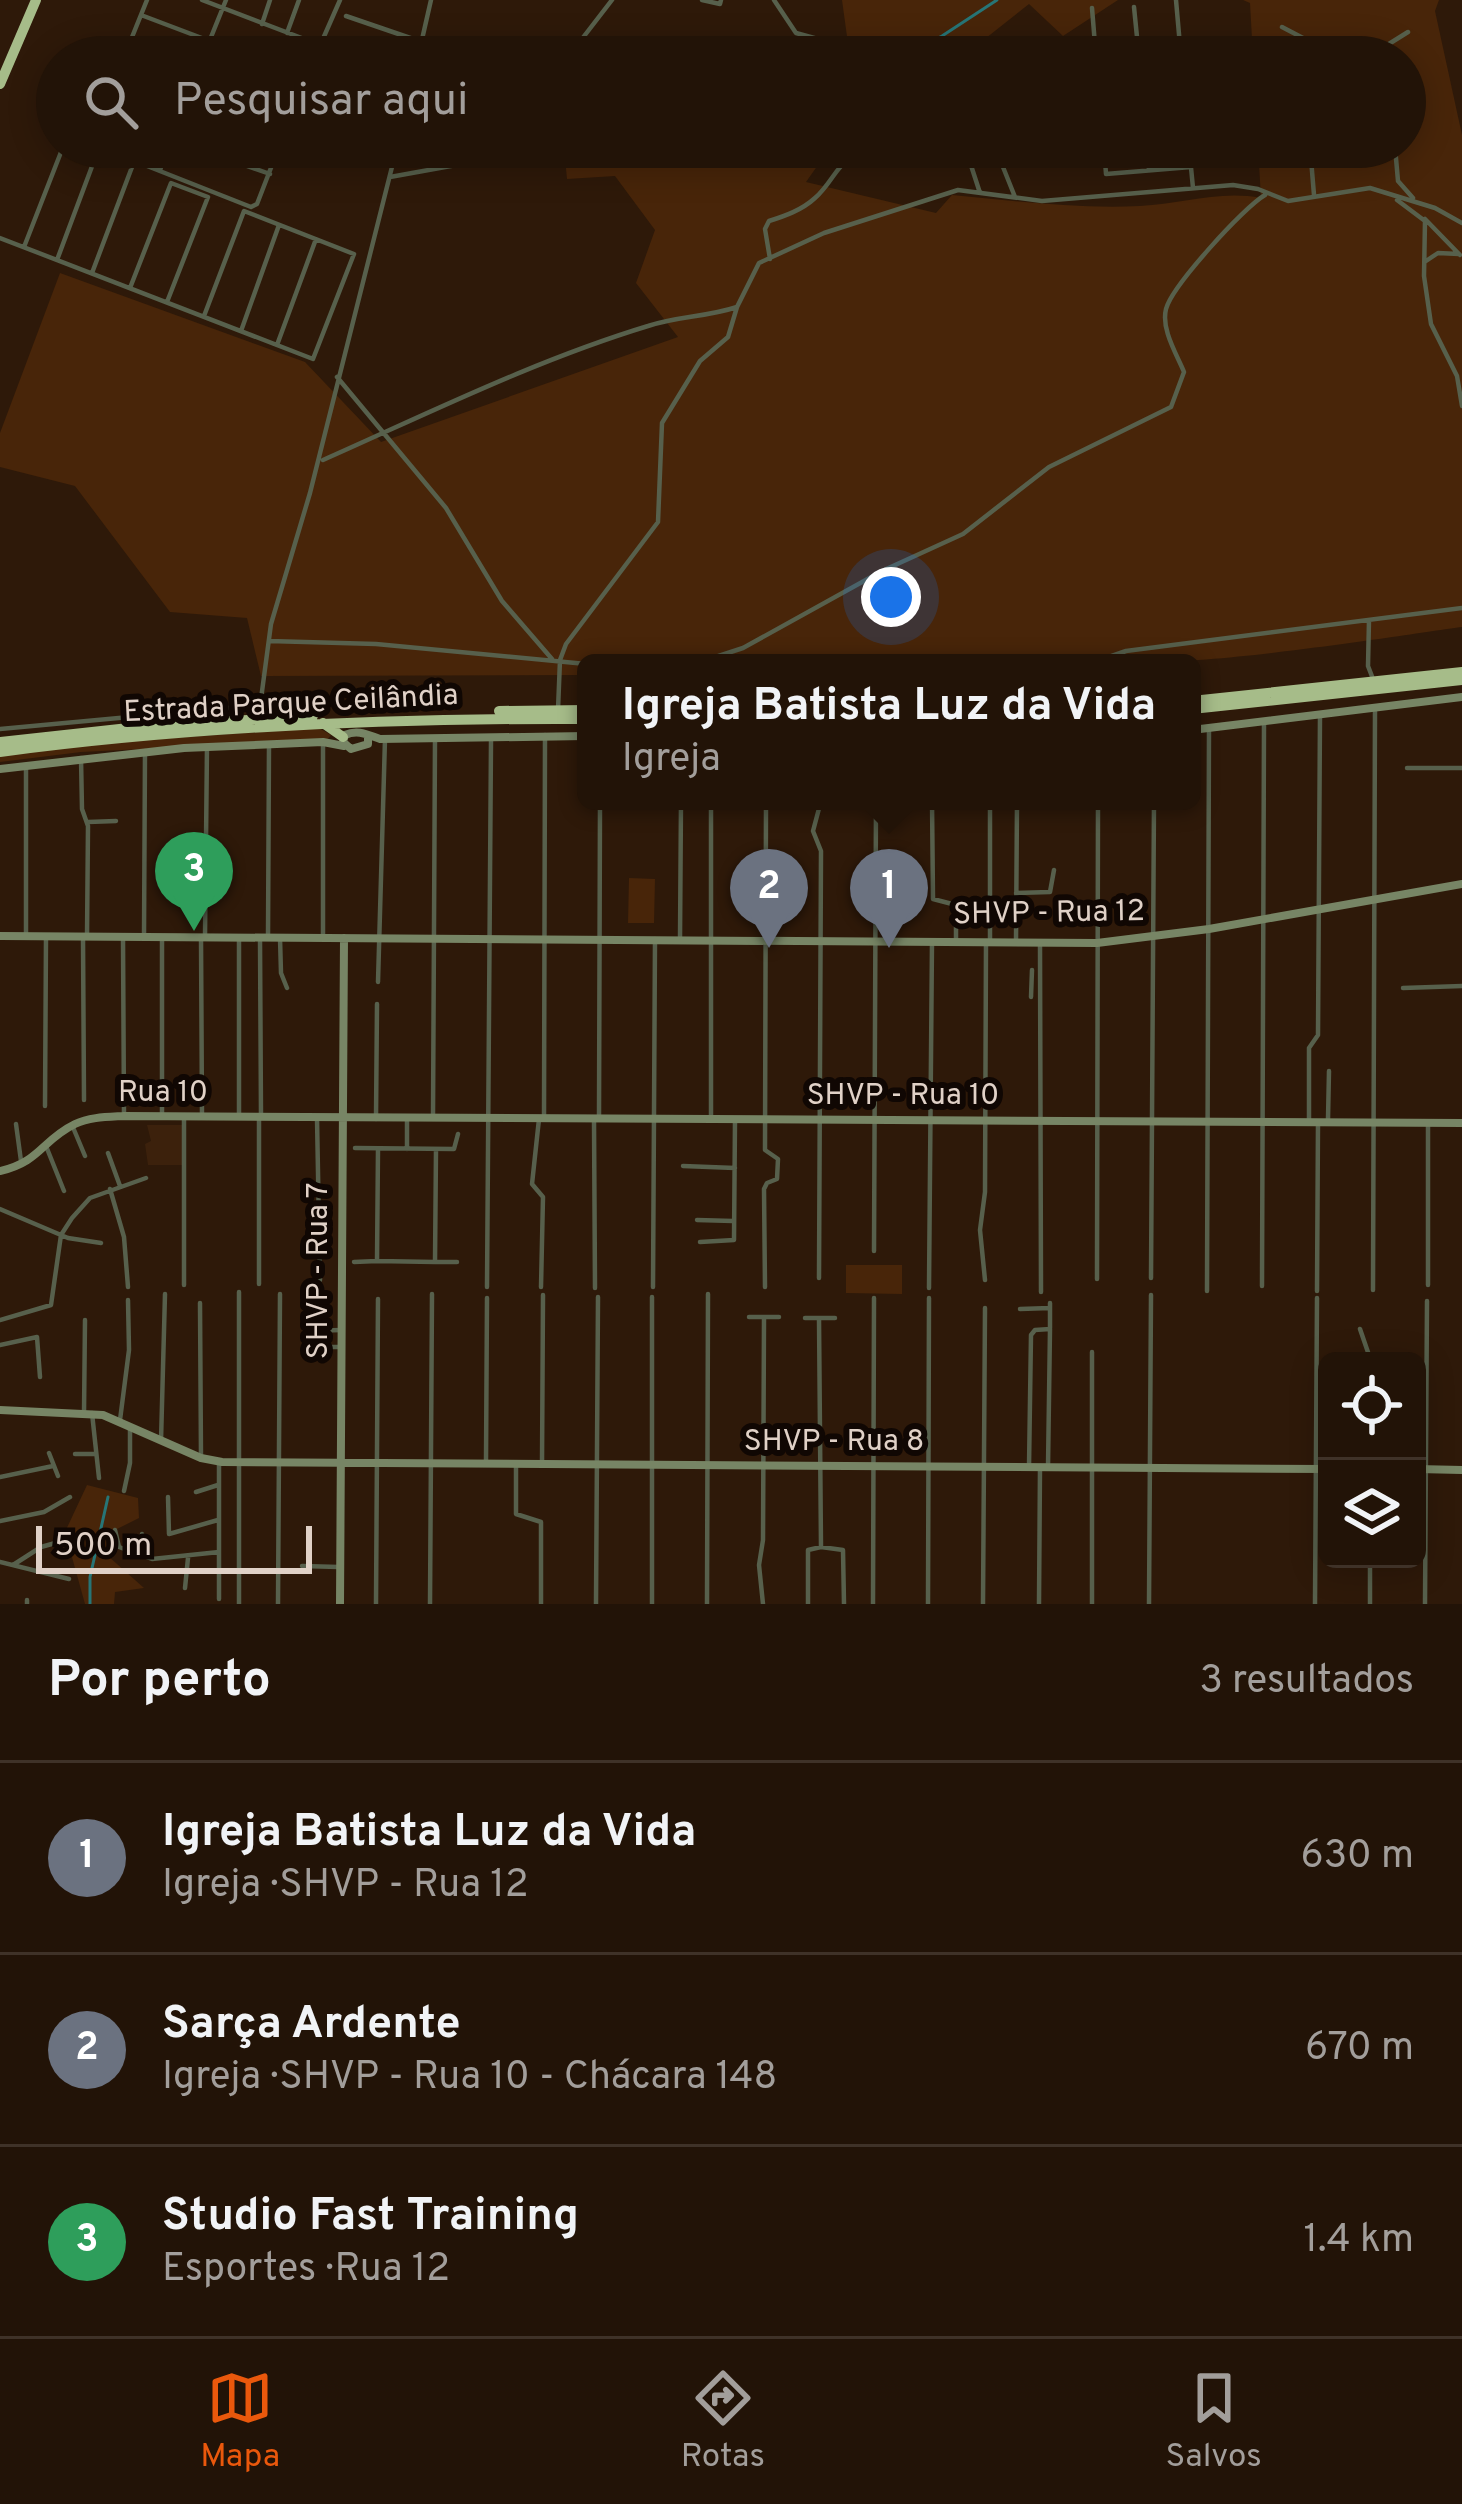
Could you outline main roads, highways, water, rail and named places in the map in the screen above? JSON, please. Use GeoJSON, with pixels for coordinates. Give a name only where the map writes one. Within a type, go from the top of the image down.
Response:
{"type":"FeatureCollection","features":[{"type":"Feature","properties":{"kind":"highway"},"geometry":{"type":"LineString","coordinates":[[0,70],[33,0]]}},
{"type":"Feature","properties":{"kind":"highway"},"geometry":{"type":"LineString","coordinates":[[0,84],[33,0]]}},
{"type":"Feature","properties":{"kind":"highway"},"geometry":{"type":"LineString","coordinates":[[1201,704],[1373,683],[1460,679]]}},
{"type":"Feature","properties":{"kind":"highway"},"geometry":{"type":"LineString","coordinates":[[1201,704],[1460,679]]}},
{"type":"Feature","properties":{"kind":"highway","name":"Estrada Parque Ceilândia"},"geometry":{"type":"LineString","coordinates":[[0,742],[259,717],[577,713]]}},
{"type":"Feature","properties":{"kind":"highway","name":"Estrada Parque Ceilândia"},"geometry":{"type":"LineString","coordinates":[[0,752],[89,740],[324,724],[577,714]]}},
{"type":"Feature","properties":{"kind":"highway"},"geometry":{"type":"LineString","coordinates":[[374,738],[386,722]]}},
{"type":"Feature","properties":{"kind":"highway"},"geometry":{"type":"LineString","coordinates":[[324,724],[336,741]]}},
{"type":"Feature","properties":{"kind":"waterway"},"geometry":{"type":"LineString","coordinates":[[942,36],[997,0]]}},
{"type":"Feature","properties":{"kind":"waterway"},"geometry":{"type":"LineString","coordinates":[[90,1604],[90,1577],[108,1497]]}},
{"type":"Feature","properties":{"kind":"place","name":"Studio Fast Training"},"geometry":{"type":"Point","coordinates":[194,931]}},
{"type":"Feature","properties":{"kind":"place","name":"Sarça Ardente"},"geometry":{"type":"Point","coordinates":[769,948]}},
{"type":"Feature","properties":{"kind":"place","name":"Igreja Batista Luz da Vida"},"geometry":{"type":"Point","coordinates":[889,948]}}]}
